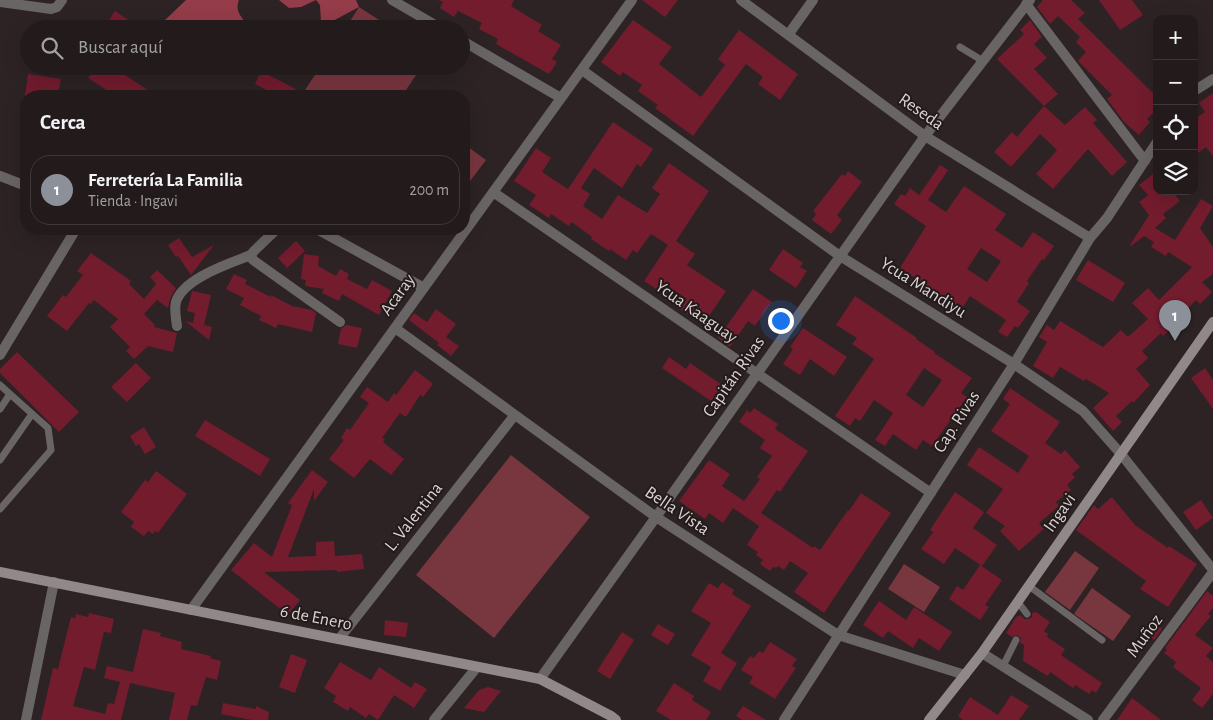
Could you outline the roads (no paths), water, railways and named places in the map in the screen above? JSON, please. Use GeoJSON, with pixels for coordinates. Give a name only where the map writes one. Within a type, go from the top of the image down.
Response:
{"type":"FeatureCollection","features":[{"type":"Feature","properties":{"kind":"main road","name":"Ingavi"},"geometry":{"type":"LineString","coordinates":[[929,720],[982,653],[1213,322]]}},
{"type":"Feature","properties":{"kind":"main road","name":"6 de Enero"},"geometry":{"type":"LineString","coordinates":[[0,572],[540,679],[611,719]]}},
{"type":"Feature","properties":{"kind":"street"},"geometry":{"type":"LineString","coordinates":[[392,0],[426,20]]}},
{"type":"Feature","properties":{"kind":"street","name":"Acaray"},"geometry":{"type":"LineString","coordinates":[[470,224],[632,0]]}},
{"type":"Feature","properties":{"kind":"street","name":"Reseda"},"geometry":{"type":"LineString","coordinates":[[741,0],[925,136],[1090,238]]}},
{"type":"Feature","properties":{"kind":"street"},"geometry":{"type":"LineString","coordinates":[[788,36],[813,0]]}},
{"type":"Feature","properties":{"kind":"street"},"geometry":{"type":"LineString","coordinates":[[0,2],[51,9],[57,7],[62,1]]}},
{"type":"Feature","properties":{"kind":"street"},"geometry":{"type":"LineString","coordinates":[[1028,2],[1145,161]]}},
{"type":"Feature","properties":{"kind":"street","name":"Capitán Rivas"},"geometry":{"type":"LineString","coordinates":[[540,679],[925,136],[1028,2]]}},
{"type":"Feature","properties":{"kind":"street"},"geometry":{"type":"LineString","coordinates":[[470,45],[561,98]]}},
{"type":"Feature","properties":{"kind":"street","name":"Ycua Mandiyu"},"geometry":{"type":"LineString","coordinates":[[582,70],[840,256],[1014,364],[1083,412],[1120,454],[1213,571]]}},
{"type":"Feature","properties":{"kind":"street"},"geometry":{"type":"LineString","coordinates":[[1198,89],[1213,79]]}},
{"type":"Feature","properties":{"kind":"street","name":"Cap. Rivas"},"geometry":{"type":"LineString","coordinates":[[784,720],[1014,364],[1090,238],[1107,218],[1153,148]]}},
{"type":"Feature","properties":{"kind":"street"},"geometry":{"type":"LineString","coordinates":[[0,176],[20,184]]}},
{"type":"Feature","properties":{"kind":"street","name":"Ycua Kaaguay"},"geometry":{"type":"LineString","coordinates":[[493,192],[931,493]]}},
{"type":"Feature","properties":{"kind":"street"},"geometry":{"type":"LineString","coordinates":[[0,355],[72,235]]}},
{"type":"Feature","properties":{"kind":"street"},"geometry":{"type":"LineString","coordinates":[[177,326],[175,309],[177,300],[187,286],[206,273],[251,255],[271,235]]}},
{"type":"Feature","properties":{"kind":"street"},"geometry":{"type":"LineString","coordinates":[[328,235],[424,288]]}},
{"type":"Feature","properties":{"kind":"street","name":"Acaray"},"geometry":{"type":"LineString","coordinates":[[191,610],[462,235]]}},
{"type":"Feature","properties":{"kind":"street"},"geometry":{"type":"LineString","coordinates":[[251,255],[253,260],[340,322]]}},
{"type":"Feature","properties":{"kind":"street","name":"Bella Vista"},"geometry":{"type":"LineString","coordinates":[[394,328],[656,517],[838,635],[965,675]]}},
{"type":"Feature","properties":{"kind":"street","name":"L. Valentina"},"geometry":{"type":"LineString","coordinates":[[339,639],[514,416]]}},
{"type":"Feature","properties":{"kind":"street","name":"Muñoz"},"geometry":{"type":"LineString","coordinates":[[1103,720],[1213,571]]}},
{"type":"Feature","properties":{"kind":"street"},"geometry":{"type":"LineString","coordinates":[[26,720],[54,582]]}},
{"type":"Feature","properties":{"kind":"street"},"geometry":{"type":"LineString","coordinates":[[982,653],[1088,720]]}},
{"type":"Feature","properties":{"kind":"street"},"geometry":{"type":"LineString","coordinates":[[434,720],[477,667]]}},
{"type":"Feature","properties":{"kind":"lane"},"geometry":{"type":"LineString","coordinates":[[960,47],[982,61]]}},
{"type":"Feature","properties":{"kind":"lane"},"geometry":{"type":"LineString","coordinates":[[0,385],[48,428],[51,450],[0,509]]}},
{"type":"Feature","properties":{"kind":"lane"},"geometry":{"type":"LineString","coordinates":[[0,409],[10,394]]}},
{"type":"Feature","properties":{"kind":"lane"},"geometry":{"type":"LineString","coordinates":[[0,460],[32,414]]}},
{"type":"Feature","properties":{"kind":"lane"},"geometry":{"type":"LineString","coordinates":[[1029,586],[1102,640]]}},
{"type":"Feature","properties":{"kind":"lane"},"geometry":{"type":"LineString","coordinates":[[1018,602],[1027,614]]}},
{"type":"Feature","properties":{"kind":"lane"},"geometry":{"type":"LineString","coordinates":[[1003,666],[1016,640]]}},
{"type":"Feature","properties":{"kind":"place","name":"Ferretería La Familia"},"geometry":{"type":"Point","coordinates":[1175,341]}}]}
